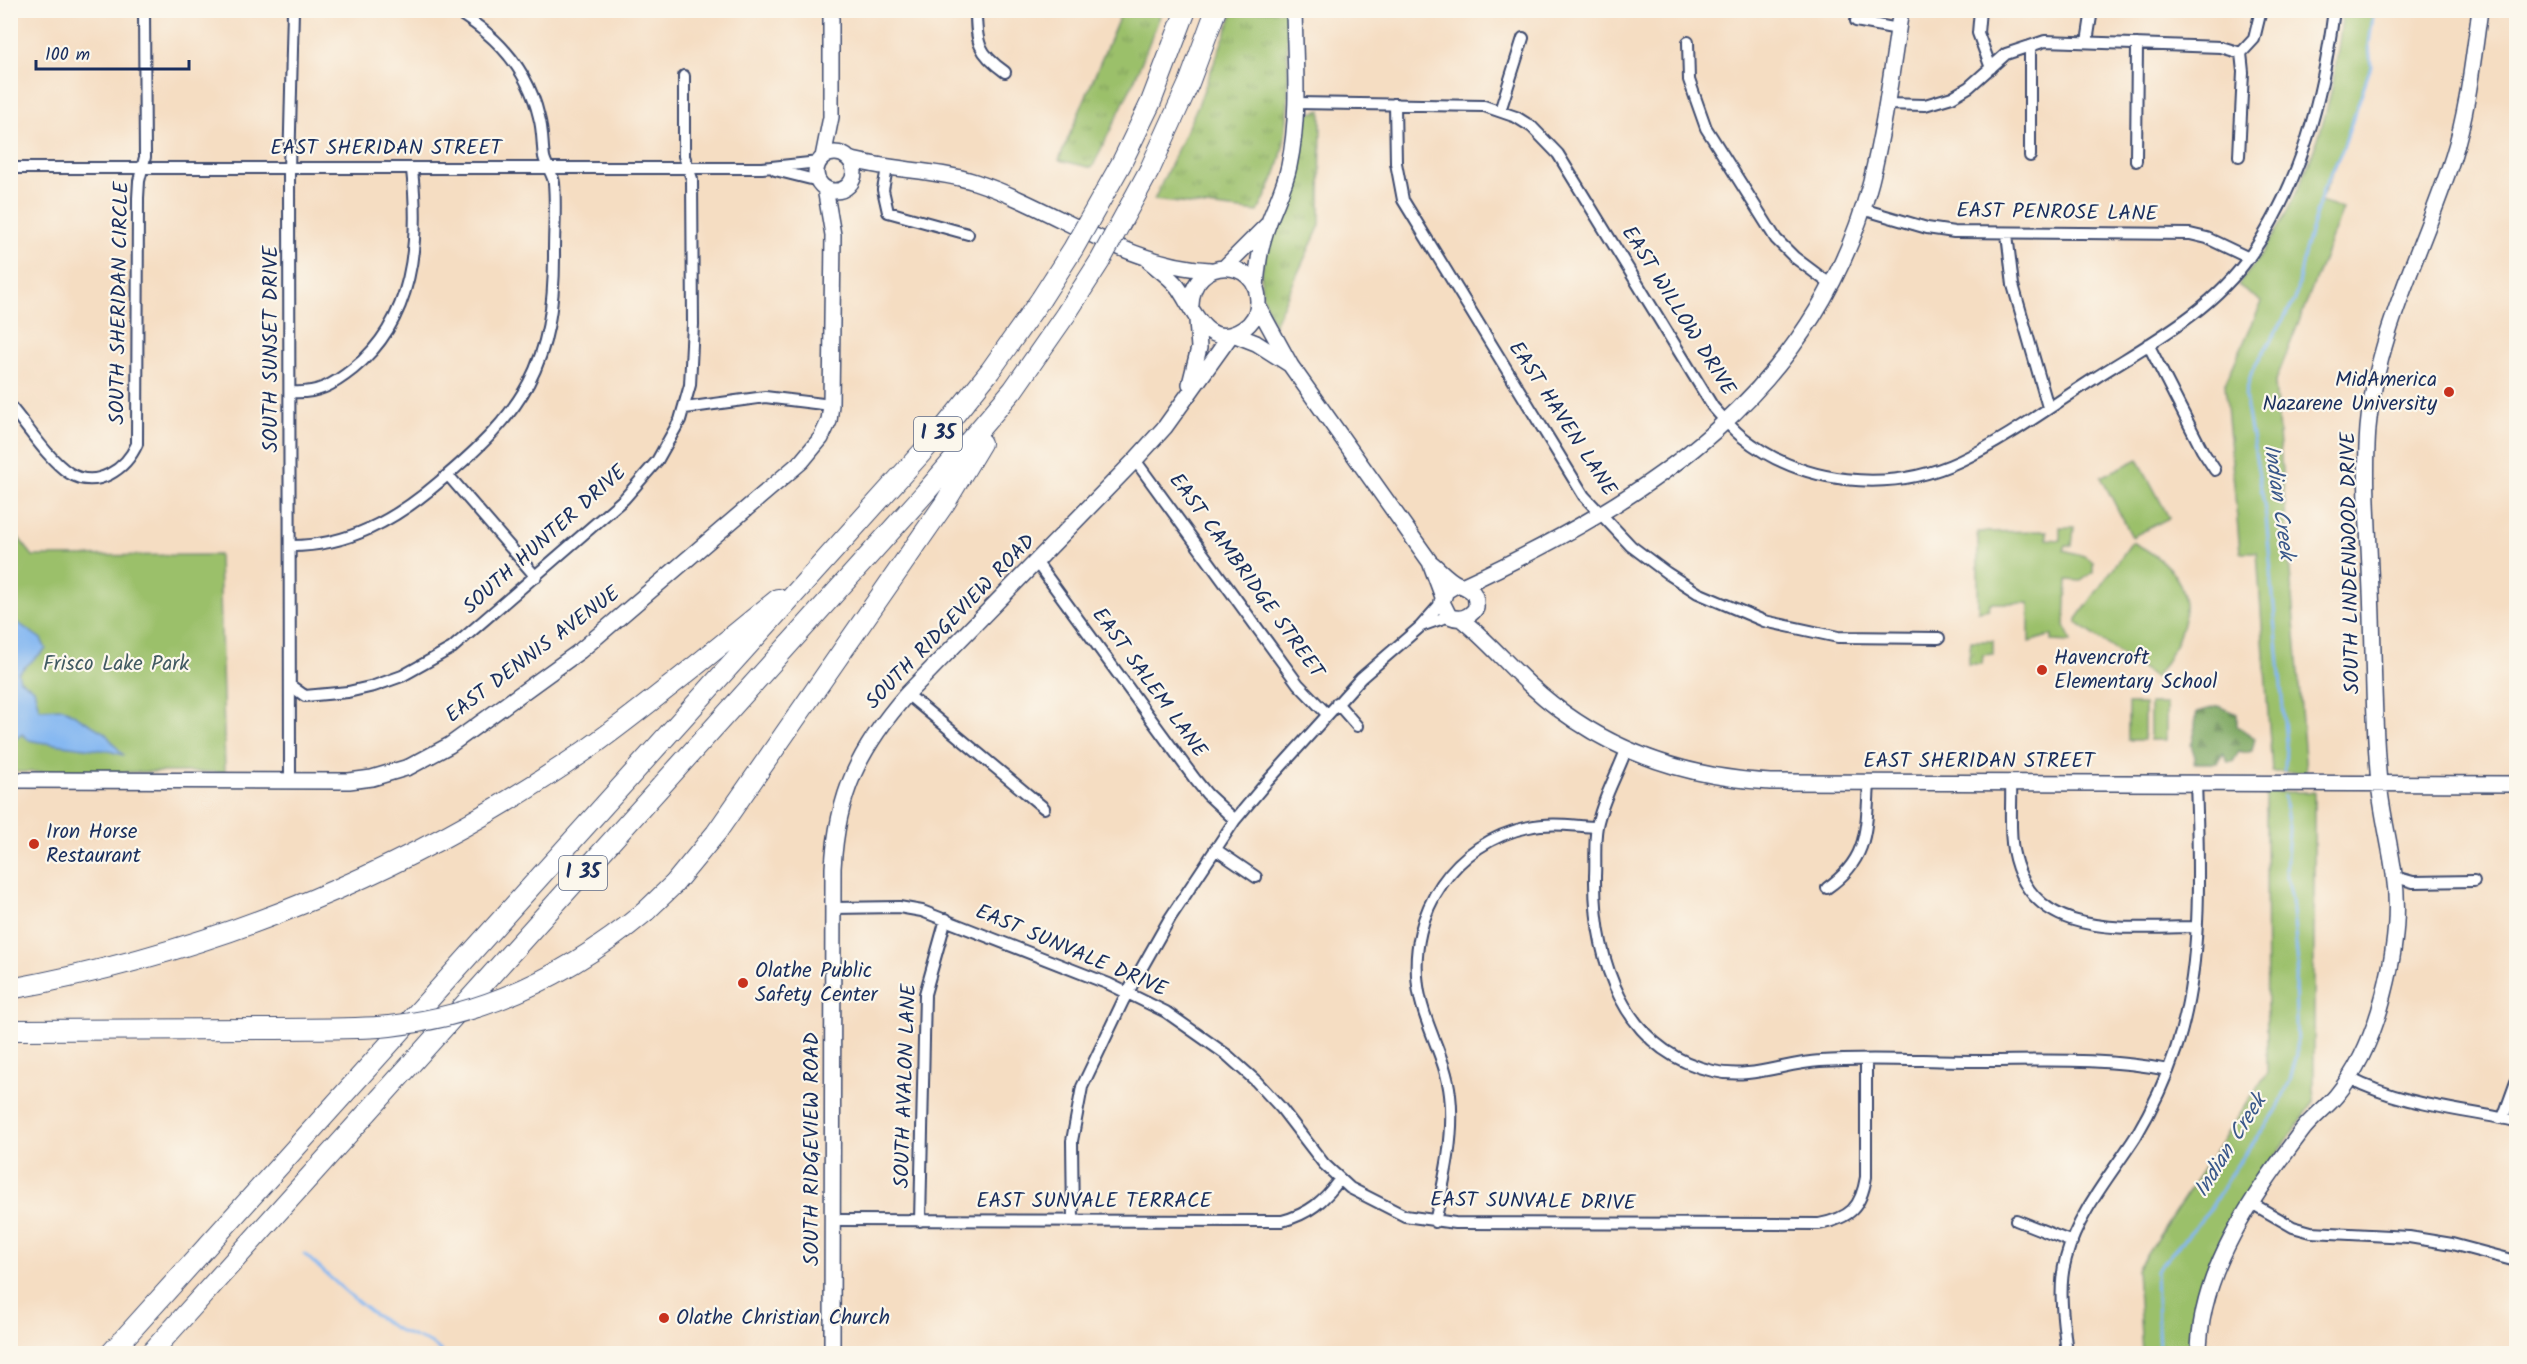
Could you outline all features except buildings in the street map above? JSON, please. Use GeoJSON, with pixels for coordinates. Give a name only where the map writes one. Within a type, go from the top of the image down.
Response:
{"type":"FeatureCollection","features":[{"type":"Feature","properties":{"kind":"highway","name":"I 35"},"geometry":{"type":"LineString","coordinates":[[111,1353],[951,420],[990,371],[1074,249],[1151,102],[1186,10]]}},
{"type":"Feature","properties":{"kind":"highway","name":"I 35"},"geometry":{"type":"LineString","coordinates":[[150,1353],[925,493],[1013,390],[1100,261],[1150,170],[1189,83],[1216,10]]}},
{"type":"Feature","properties":{"kind":"highway"},"geometry":{"type":"LineString","coordinates":[[10,1030],[390,1026],[447,1017],[481,1007],[509,997],[567,968],[646,911],[674,884],[716,833],[945,503],[1013,390]]}},
{"type":"Feature","properties":{"kind":"highway"},"geometry":{"type":"LineString","coordinates":[[10,989],[118,965],[243,927],[345,887],[444,837],[588,748],[680,678],[824,561]]}},
{"type":"Feature","properties":{"kind":"street","name":"SOUTH SHERIDAN CIRCLE"},"geometry":{"type":"LineString","coordinates":[[10,406],[69,472],[82,477],[102,477],[121,468],[130,458],[137,444],[139,429],[138,198],[145,157],[144,10]]}},
{"type":"Feature","properties":{"kind":"street","name":"SOUTH SUNSET DRIVE"},"geometry":{"type":"LineString","coordinates":[[290,781],[289,170],[293,10]]}},
{"type":"Feature","properties":{"kind":"street"},"geometry":{"type":"LineString","coordinates":[[291,546],[330,543],[376,526],[404,510],[448,475],[506,419],[529,387],[541,359],[554,301],[554,181],[544,158],[540,117],[521,73],[491,36],[454,10]]}},
{"type":"Feature","properties":{"kind":"street"},"geometry":{"type":"LineString","coordinates":[[831,10],[831,117],[816,172],[822,185],[836,191],[887,168]]}},
{"type":"Feature","properties":{"kind":"street"},"geometry":{"type":"LineString","coordinates":[[976,10],[978,44],[985,56],[1005,72]]}},
{"type":"Feature","properties":{"kind":"street"},"geometry":{"type":"LineString","coordinates":[[1294,10],[1297,103],[1289,167],[1268,224],[1258,270],[1256,289],[1258,306],[1291,366],[1430,562],[1449,608],[1467,617],[1494,573]]}},
{"type":"Feature","properties":{"kind":"street"},"geometry":{"type":"LineString","coordinates":[[1449,608],[1446,591],[1494,573],[1652,482],[1727,422],[1785,358],[1830,284],[1862,209],[1871,180],[1901,10]]}},
{"type":"Feature","properties":{"kind":"street"},"geometry":{"type":"LineString","coordinates":[[1980,10],[1978,33],[1991,68]]}},
{"type":"Feature","properties":{"kind":"street"},"geometry":{"type":"LineString","coordinates":[[2087,42],[2092,10]]}},
{"type":"Feature","properties":{"kind":"street"},"geometry":{"type":"LineString","coordinates":[[2239,156],[2243,72],[2241,53],[2254,39],[2261,10]]}},
{"type":"Feature","properties":{"kind":"street","name":"EAST WILLOW DRIVE"},"geometry":{"type":"LineString","coordinates":[[1297,103],[1473,104],[1500,111],[1532,127],[1558,154],[1713,407],[1727,422],[1754,445],[1786,463],[1837,478],[1865,481],[1919,475],[1959,461],[2189,318],[2214,298],[2249,258],[2271,225],[2286,195],[2310,129],[2326,72],[2334,10]]}},
{"type":"Feature","properties":{"kind":"street","name":"SOUTH LINDENWOOD DRIVE"},"geometry":{"type":"LineString","coordinates":[[2199,1353],[2200,1321],[2209,1288],[2253,1204],[2304,1128],[2338,1094],[2349,1078],[2372,1031],[2385,993],[2393,951],[2395,877],[2379,784],[2367,495],[2368,426],[2385,342],[2454,153],[2465,105],[2480,10]]}},
{"type":"Feature","properties":{"kind":"street"},"geometry":{"type":"LineString","coordinates":[[1856,21],[1898,29]]}},
{"type":"Feature","properties":{"kind":"street"},"geometry":{"type":"LineString","coordinates":[[1500,111],[1522,38]]}},
{"type":"Feature","properties":{"kind":"street"},"geometry":{"type":"LineString","coordinates":[[1885,104],[1925,105],[1943,101],[1969,87],[2006,54],[2045,41],[2221,47],[2241,53]]}},
{"type":"Feature","properties":{"kind":"street"},"geometry":{"type":"LineString","coordinates":[[1688,42],[1689,80],[1706,128],[1776,239],[1794,257],[1830,284]]}},
{"type":"Feature","properties":{"kind":"street"},"geometry":{"type":"LineString","coordinates":[[2136,161],[2137,44]]}},
{"type":"Feature","properties":{"kind":"street"},"geometry":{"type":"LineString","coordinates":[[2030,46],[2030,156]]}},
{"type":"Feature","properties":{"kind":"street","name":"SOUTH HUNTER DRIVE"},"geometry":{"type":"LineString","coordinates":[[291,686],[305,696],[323,696],[374,686],[402,676],[452,648],[536,577],[640,483],[657,461],[685,408],[693,335],[692,179],[684,156],[684,76]]}},
{"type":"Feature","properties":{"kind":"street","name":"EAST HAVEN LANE"},"geometry":{"type":"LineString","coordinates":[[1395,104],[1395,163],[1403,200],[1584,496],[1631,546],[1666,573],[1698,593],[1747,616],[1804,632],[1838,637],[1939,638]]}},
{"type":"Feature","properties":{"kind":"street"},"geometry":{"type":"LineString","coordinates":[[831,117],[846,157],[854,170],[849,184]]}},
{"type":"Feature","properties":{"kind":"street"},"geometry":{"type":"LineString","coordinates":[[821,160],[833,153],[887,168],[929,172],[973,181],[1148,260],[1175,283],[1194,313],[1216,333],[1232,334],[1256,344],[1291,366]]}},
{"type":"Feature","properties":{"kind":"street","name":"EAST SHERIDAN STREET"},"geometry":{"type":"LineString","coordinates":[[10,168],[289,170],[762,168],[821,160]]}},
{"type":"Feature","properties":{"kind":"street","name":"EAST SHERIDAN STREET"},"geometry":{"type":"LineString","coordinates":[[762,168],[822,185]]}},
{"type":"Feature","properties":{"kind":"street"},"geometry":{"type":"LineString","coordinates":[[887,168],[883,190],[888,212],[968,234]]}},
{"type":"Feature","properties":{"kind":"street"},"geometry":{"type":"LineString","coordinates":[[291,392],[313,393],[342,378],[379,344],[392,324],[406,292],[414,256],[412,170]]}},
{"type":"Feature","properties":{"kind":"street","name":"EAST DENNIS AVENUE"},"geometry":{"type":"LineString","coordinates":[[833,235],[849,184]]}},
{"type":"Feature","properties":{"kind":"street","name":"EAST DENNIS AVENUE"},"geometry":{"type":"LineString","coordinates":[[10,780],[290,781],[372,778],[409,767],[450,745],[580,651],[802,461],[821,438],[829,421],[831,405],[833,235],[822,185]]}},
{"type":"Feature","properties":{"kind":"street","name":"EAST PENROSE LANE"},"geometry":{"type":"LineString","coordinates":[[1862,209],[1927,228],[1954,232],[2190,234],[2207,238],[2249,258]]}},
{"type":"Feature","properties":{"kind":"street"},"geometry":{"type":"LineString","coordinates":[[1194,313],[1196,283],[1218,269],[1268,224]]}},
{"type":"Feature","properties":{"kind":"street"},"geometry":{"type":"LineString","coordinates":[[2007,234],[2013,285],[2048,407]]}},
{"type":"Feature","properties":{"kind":"street"},"geometry":{"type":"LineString","coordinates":[[1148,260],[1244,273],[1256,289]]}},
{"type":"Feature","properties":{"kind":"street"},"geometry":{"type":"LineString","coordinates":[[1232,334],[1251,322],[1258,306]]}},
{"type":"Feature","properties":{"kind":"street","name":"SOUTH RIDGEVIEW ROAD"},"geometry":{"type":"LineString","coordinates":[[1188,393],[1199,348],[1194,313]]}},
{"type":"Feature","properties":{"kind":"street","name":"SOUTH RIDGEVIEW ROAD"},"geometry":{"type":"LineString","coordinates":[[832,1353],[834,837],[850,778],[879,726],[907,694],[1037,563],[1165,427],[1232,334]]}},
{"type":"Feature","properties":{"kind":"street"},"geometry":{"type":"LineString","coordinates":[[2148,344],[2202,450],[2216,470]]}},
{"type":"Feature","properties":{"kind":"street"},"geometry":{"type":"LineString","coordinates":[[685,408],[765,397],[831,405]]}},
{"type":"Feature","properties":{"kind":"street","name":"EAST CAMBRIDGE STREET"},"geometry":{"type":"LineString","coordinates":[[1135,460],[1298,684],[1327,714]]}},
{"type":"Feature","properties":{"kind":"street"},"geometry":{"type":"LineString","coordinates":[[448,475],[536,577]]}},
{"type":"Feature","properties":{"kind":"street"},"geometry":{"type":"LineString","coordinates":[[1430,562],[1461,585],[1470,588],[1476,603]]}},
{"type":"Feature","properties":{"kind":"street","name":"EAST SALEM LANE"},"geometry":{"type":"LineString","coordinates":[[1037,563],[1200,786],[1235,820]]}},
{"type":"Feature","properties":{"kind":"street","name":"EAST SHERIDAN STREET"},"geometry":{"type":"LineString","coordinates":[[1476,603],[1486,639]]}},
{"type":"Feature","properties":{"kind":"street","name":"EAST SHERIDAN STREET"},"geometry":{"type":"LineString","coordinates":[[1449,608],[1486,639],[1530,685],[1557,708],[1626,750],[1685,770],[1743,781],[2517,784]]}},
{"type":"Feature","properties":{"kind":"street"},"geometry":{"type":"LineString","coordinates":[[1073,1221],[1072,1141],[1076,1113],[1092,1062],[1170,918],[1235,820],[1327,714],[1387,654],[1420,627],[1449,608]]}},
{"type":"Feature","properties":{"kind":"street"},"geometry":{"type":"LineString","coordinates":[[907,694],[1044,808]]}},
{"type":"Feature","properties":{"kind":"street"},"geometry":{"type":"LineString","coordinates":[[1337,703],[1357,726]]}},
{"type":"Feature","properties":{"kind":"street"},"geometry":{"type":"LineString","coordinates":[[1626,750],[1597,827],[1596,903],[1606,964],[1624,1009],[1640,1030],[1657,1045],[1696,1066],[1733,1075],[1820,1061],[1866,1060],[2117,1061],[2168,1070]]}},
{"type":"Feature","properties":{"kind":"street"},"geometry":{"type":"LineString","coordinates":[[2011,782],[2015,858],[2027,886],[2047,907],[2080,924],[2196,927]]}},
{"type":"Feature","properties":{"kind":"street"},"geometry":{"type":"LineString","coordinates":[[2067,1353],[2062,1290],[2066,1259],[2077,1227],[2148,1115],[2168,1070],[2184,1021],[2191,987],[2196,927],[2196,782]]}},
{"type":"Feature","properties":{"kind":"street"},"geometry":{"type":"LineString","coordinates":[[1827,888],[1846,875],[1859,853],[1865,830],[1869,783]]}},
{"type":"Feature","properties":{"kind":"street"},"geometry":{"type":"LineString","coordinates":[[1435,1222],[1452,1114],[1444,1070],[1418,988],[1416,949],[1428,905],[1452,869],[1489,841],[1530,826],[1597,827]]}},
{"type":"Feature","properties":{"kind":"street"},"geometry":{"type":"LineString","coordinates":[[1215,849],[1256,877]]}},
{"type":"Feature","properties":{"kind":"street"},"geometry":{"type":"LineString","coordinates":[[2395,877],[2413,882],[2474,881]]}},
{"type":"Feature","properties":{"kind":"street","name":"EAST SUNVALE DRIVE"},"geometry":{"type":"LineString","coordinates":[[833,908],[899,907],[946,919],[1128,993],[1166,1012],[1227,1055],[1281,1108],[1324,1164],[1350,1188],[1384,1207],[1415,1219],[1435,1222],[1819,1224],[1838,1220],[1858,1204],[1864,1192],[1866,1060]]}},
{"type":"Feature","properties":{"kind":"street","name":"SOUTH AVALON LANE"},"geometry":{"type":"LineString","coordinates":[[920,1221],[925,994],[946,919]]}},
{"type":"Feature","properties":{"kind":"street"},"geometry":{"type":"LineString","coordinates":[[2349,1078],[2395,1098],[2517,1121]]}},
{"type":"Feature","properties":{"kind":"street"},"geometry":{"type":"LineString","coordinates":[[2503,1118],[2517,1082]]}},
{"type":"Feature","properties":{"kind":"street","name":"EAST SUNVALE TERRACE"},"geometry":{"type":"LineString","coordinates":[[833,1220],[1282,1221],[1312,1209],[1328,1195],[1340,1179]]}},
{"type":"Feature","properties":{"kind":"street"},"geometry":{"type":"LineString","coordinates":[[2253,1204],[2286,1224],[2311,1232],[2409,1237],[2452,1244],[2517,1261]]}},
{"type":"Feature","properties":{"kind":"street"},"geometry":{"type":"LineString","coordinates":[[2016,1220],[2072,1242]]}},
{"type":"Feature","properties":{"kind":"green space"},"geometry":{"type":"Polygon","coordinates":[[[1122,11],[1162,11],[1134,81],[1092,168],[1059,160],[1122,11]]]}},
{"type":"Feature","properties":{"kind":"green space"},"geometry":{"type":"Polygon","coordinates":[[[1234,11],[1286,11],[1287,124],[1280,160],[1273,180],[1258,212],[1154,200],[1198,105],[1234,11]]]}},
{"type":"Feature","properties":{"kind":"green space"},"geometry":{"type":"Polygon","coordinates":[[[2343,11],[2374,11],[2369,44],[2371,66],[2342,151],[2320,202],[2343,209],[2275,383],[2306,772],[2272,772],[2257,552],[2240,552],[2225,384],[2262,302],[2238,285],[2271,240],[2309,164],[2327,110],[2333,83],[2343,11]]]}},
{"type":"Feature","properties":{"kind":"green space"},"geometry":{"type":"Polygon","coordinates":[[[1321,110],[1320,225],[1274,325],[1262,293],[1261,281],[1266,253],[1293,177],[1303,125],[1308,114],[1321,110]]]}},
{"type":"Feature","properties":{"kind":"green space"},"geometry":{"type":"Polygon","coordinates":[[[2138,459],[2169,518],[2132,537],[2101,477],[2138,459]]]}},
{"type":"Feature","properties":{"kind":"green space","name":"Frisco Lake Park"},"geometry":{"type":"Polygon","coordinates":[[[10,527],[33,556],[219,555],[225,772],[11,772],[10,527]]]}},
{"type":"Feature","properties":{"kind":"green space"},"geometry":{"type":"Polygon","coordinates":[[[2060,527],[2074,527],[2072,546],[2066,545],[2064,550],[2084,556],[2093,562],[2093,572],[2081,581],[2067,580],[2065,626],[2071,642],[2052,641],[2052,635],[2029,642],[2029,603],[1990,603],[1989,609],[1978,611],[1978,532],[2047,531],[2047,539],[2060,540],[2060,527]]]}},
{"type":"Feature","properties":{"kind":"green space"},"geometry":{"type":"Polygon","coordinates":[[[2132,542],[2154,555],[2170,570],[2180,585],[2185,602],[2184,619],[2178,638],[2155,678],[2077,623],[2077,619],[2132,542]]]}},
{"type":"Feature","properties":{"kind":"green space"},"geometry":{"type":"Polygon","coordinates":[[[1971,641],[1993,641],[1993,654],[1983,655],[1982,664],[1968,664],[1971,641]]]}},
{"type":"Feature","properties":{"kind":"green space"},"geometry":{"type":"Polygon","coordinates":[[[2128,704],[2144,704],[2144,740],[2128,740],[2128,704]]]}},
{"type":"Feature","properties":{"kind":"green space"},"geometry":{"type":"Polygon","coordinates":[[[2150,704],[2166,704],[2166,740],[2150,740],[2150,704]]]}},
{"type":"Feature","properties":{"kind":"green space"},"geometry":{"type":"Polygon","coordinates":[[[2219,706],[2237,714],[2237,726],[2255,738],[2252,751],[2246,753],[2239,751],[2233,762],[2228,762],[2223,754],[2217,763],[2194,763],[2195,757],[2191,745],[2197,712],[2219,706]]]}},
{"type":"Feature","properties":{"kind":"green space"},"geometry":{"type":"Polygon","coordinates":[[[2266,792],[2314,792],[2314,1102],[2245,1199],[2211,1260],[2192,1316],[2189,1353],[2142,1353],[2137,1269],[2267,1073],[2266,792]]]}},
{"type":"Feature","properties":{"kind":"water"},"geometry":{"type":"Polygon","coordinates":[[[11,618],[41,639],[46,649],[18,673],[20,680],[34,689],[39,709],[63,708],[105,733],[123,755],[29,740],[22,734],[11,743],[11,618]]]}},
{"type":"Feature","properties":{"kind":"waterway","name":"Indian Creek"},"geometry":{"type":"LineString","coordinates":[[2285,771],[2286,743],[2266,516],[2245,396],[2252,371],[2295,300],[2305,250],[2323,190],[2342,151],[2371,66],[2369,44],[2374,10]]}},
{"type":"Feature","properties":{"kind":"waterway","name":"Indian Creek"},"geometry":{"type":"LineString","coordinates":[[2159,1354],[2156,1271],[2209,1211],[2230,1175],[2277,1110],[2290,1080],[2297,1054],[2295,979],[2298,966],[2292,899],[2286,872],[2289,829],[2284,796]]}},
{"type":"Feature","properties":{"kind":"waterway"},"geometry":{"type":"LineString","coordinates":[[304,1254],[373,1314],[398,1330],[434,1345],[443,1354]]}},
{"type":"Feature","properties":{"kind":"place","name":"MidAmerica Nazarene University"},"geometry":{"type":"Point","coordinates":[2449,392]}},
{"type":"Feature","properties":{"kind":"place","name":"Havencroft Elementary School"},"geometry":{"type":"Point","coordinates":[2042,670]}},
{"type":"Feature","properties":{"kind":"place","name":"Iron Horse Restaurant"},"geometry":{"type":"Point","coordinates":[34,844]}},
{"type":"Feature","properties":{"kind":"place","name":"Olathe Public Safety Center"},"geometry":{"type":"Point","coordinates":[743,983]}},
{"type":"Feature","properties":{"kind":"place","name":"Olathe Christian Church"},"geometry":{"type":"Point","coordinates":[664,1318]}}]}
